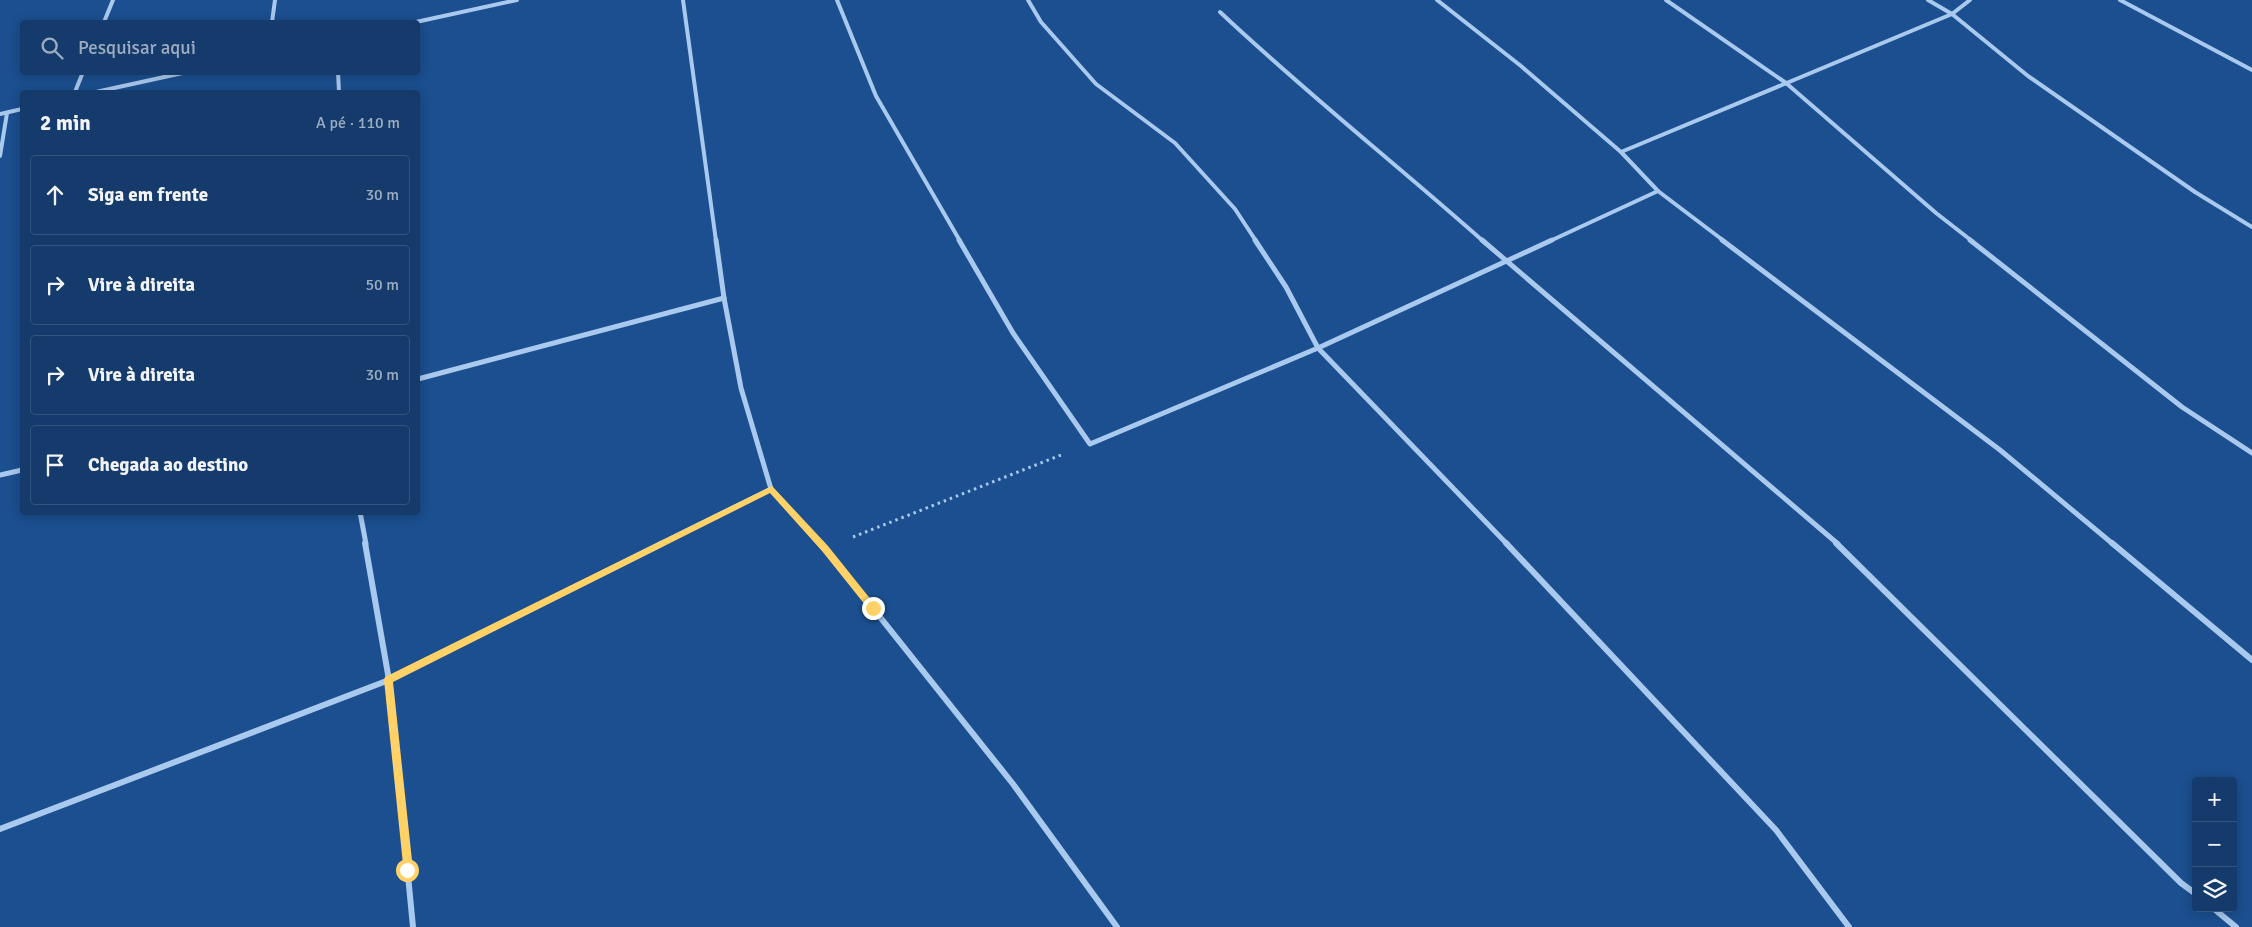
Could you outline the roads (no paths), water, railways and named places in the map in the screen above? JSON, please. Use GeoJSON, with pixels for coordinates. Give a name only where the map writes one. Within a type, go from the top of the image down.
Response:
{"type":"FeatureCollection","features":[{"type":"Feature","properties":{"kind":"street"},"geometry":{"type":"LineString","coordinates":[[105,20],[112,0]]}},
{"type":"Feature","properties":{"kind":"street"},"geometry":{"type":"LineString","coordinates":[[272,20],[275,0]]}},
{"type":"Feature","properties":{"kind":"street"},"geometry":{"type":"LineString","coordinates":[[420,21],[518,0]]}},
{"type":"Feature","properties":{"kind":"street"},"geometry":{"type":"LineString","coordinates":[[683,0],[724,298],[741,388],[772,489],[825,548],[1013,784],[1117,927]]}},
{"type":"Feature","properties":{"kind":"street"},"geometry":{"type":"LineString","coordinates":[[837,0],[876,96],[1013,333],[1090,444],[1318,348],[1658,191]]}},
{"type":"Feature","properties":{"kind":"street"},"geometry":{"type":"LineString","coordinates":[[1028,0],[1040,22],[1096,84],[1175,143],[1235,209],[1286,287],[1318,348],[1424,456],[1776,830],[1849,927]]}},
{"type":"Feature","properties":{"kind":"street"},"geometry":{"type":"LineString","coordinates":[[1437,0],[1521,66],[1621,152],[1658,191],[2000,450],[2252,660]]}},
{"type":"Feature","properties":{"kind":"street"},"geometry":{"type":"LineString","coordinates":[[1666,0],[1786,83],[1936,213],[2182,407],[2252,453]]}},
{"type":"Feature","properties":{"kind":"street"},"geometry":{"type":"LineString","coordinates":[[1928,0],[1952,14],[2028,76],[2195,192],[2252,227]]}},
{"type":"Feature","properties":{"kind":"street"},"geometry":{"type":"LineString","coordinates":[[1621,152],[1952,14],[1970,0]]}},
{"type":"Feature","properties":{"kind":"street"},"geometry":{"type":"LineString","coordinates":[[2120,0],[2252,70]]}},
{"type":"Feature","properties":{"kind":"street"},"geometry":{"type":"LineString","coordinates":[[1220,12],[1278,67],[1354,129],[1836,543],[2181,883],[2192,891]]}},
{"type":"Feature","properties":{"kind":"street"},"geometry":{"type":"LineString","coordinates":[[76,90],[82,75]]}},
{"type":"Feature","properties":{"kind":"street"},"geometry":{"type":"LineString","coordinates":[[105,90],[173,75]]}},
{"type":"Feature","properties":{"kind":"street"},"geometry":{"type":"LineString","coordinates":[[338,75],[339,90]]}},
{"type":"Feature","properties":{"kind":"street"},"geometry":{"type":"LineString","coordinates":[[0,114],[20,110]]}},
{"type":"Feature","properties":{"kind":"street"},"geometry":{"type":"LineString","coordinates":[[0,156],[7,113]]}},
{"type":"Feature","properties":{"kind":"street"},"geometry":{"type":"LineString","coordinates":[[420,378],[724,298]]}},
{"type":"Feature","properties":{"kind":"street"},"geometry":{"type":"LineString","coordinates":[[0,475],[20,470]]}},
{"type":"Feature","properties":{"kind":"street"},"geometry":{"type":"LineString","coordinates":[[0,830],[388,680],[772,489]]}},
{"type":"Feature","properties":{"kind":"street"},"geometry":{"type":"LineString","coordinates":[[360,515],[388,680],[413,927]]}},
{"type":"Feature","properties":{"kind":"street"},"geometry":{"type":"LineString","coordinates":[[2218,912],[2236,927]]}}]}
